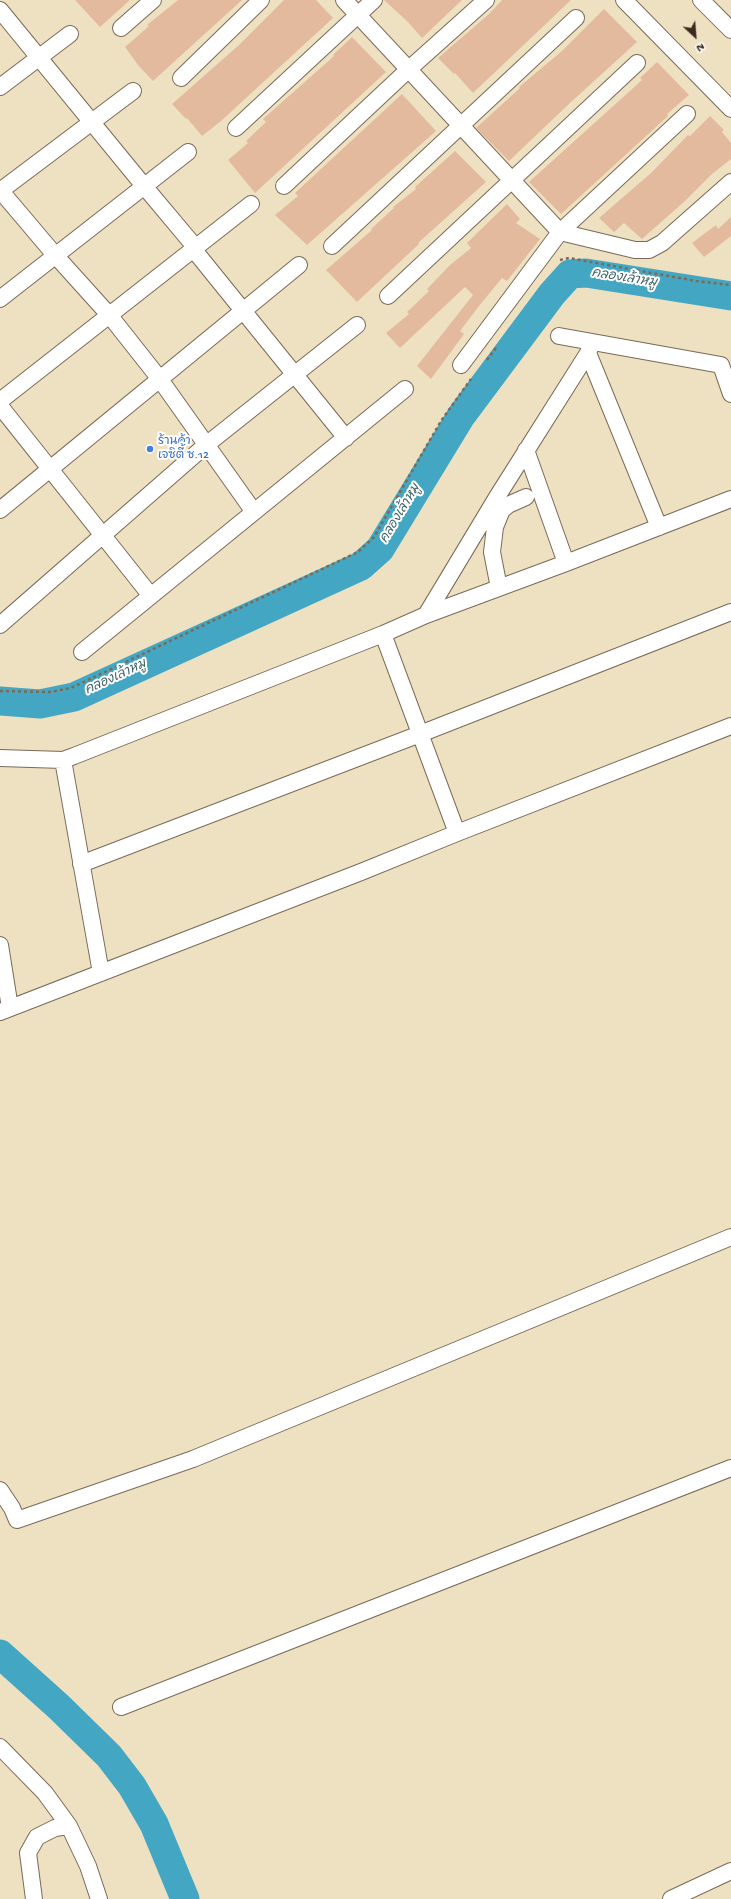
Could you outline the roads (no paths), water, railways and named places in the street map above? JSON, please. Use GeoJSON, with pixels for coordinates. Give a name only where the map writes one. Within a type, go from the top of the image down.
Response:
{"type":"FeatureCollection","features":[{"type":"Feature","properties":{"kind":"street"},"geometry":{"type":"LineString","coordinates":[[121,28],[153,0]]}},
{"type":"Feature","properties":{"kind":"street"},"geometry":{"type":"LineString","coordinates":[[182,78],[261,0]]}},
{"type":"Feature","properties":{"kind":"street"},"geometry":{"type":"LineString","coordinates":[[344,0],[560,232],[635,250],[649,250],[662,243],[731,182]]}},
{"type":"Feature","properties":{"kind":"street"},"geometry":{"type":"LineString","coordinates":[[236,128],[374,0]]}},
{"type":"Feature","properties":{"kind":"street"},"geometry":{"type":"LineString","coordinates":[[284,186],[409,69],[486,0]]}},
{"type":"Feature","properties":{"kind":"street"},"geometry":{"type":"LineString","coordinates":[[624,0],[731,109]]}},
{"type":"Feature","properties":{"kind":"street"},"geometry":{"type":"LineString","coordinates":[[701,0],[731,30]]}},
{"type":"Feature","properties":{"kind":"street"},"geometry":{"type":"LineString","coordinates":[[0,10],[195,249],[346,438]]}},
{"type":"Feature","properties":{"kind":"street"},"geometry":{"type":"LineString","coordinates":[[332,246],[576,18]]}},
{"type":"Feature","properties":{"kind":"street"},"geometry":{"type":"LineString","coordinates":[[0,87],[70,34]]}},
{"type":"Feature","properties":{"kind":"street"},"geometry":{"type":"LineString","coordinates":[[388,296],[637,63]]}},
{"type":"Feature","properties":{"kind":"street"},"geometry":{"type":"LineString","coordinates":[[134,91],[0,190],[55,255],[110,316],[159,378],[254,512]]}},
{"type":"Feature","properties":{"kind":"street"},"geometry":{"type":"LineString","coordinates":[[461,365],[560,232],[687,114]]}},
{"type":"Feature","properties":{"kind":"street"},"geometry":{"type":"LineString","coordinates":[[0,299],[188,152]]}},
{"type":"Feature","properties":{"kind":"street"},"geometry":{"type":"LineString","coordinates":[[0,401],[251,204]]}},
{"type":"Feature","properties":{"kind":"street"},"geometry":{"type":"LineString","coordinates":[[0,510],[298,265]]}},
{"type":"Feature","properties":{"kind":"street"},"geometry":{"type":"LineString","coordinates":[[0,625],[206,445],[357,325]]}},
{"type":"Feature","properties":{"kind":"street"},"geometry":{"type":"LineString","coordinates":[[559,336],[590,347],[726,366],[731,394]]}},
{"type":"Feature","properties":{"kind":"street"},"geometry":{"type":"LineString","coordinates":[[426,615],[590,347]]}},
{"type":"Feature","properties":{"kind":"street"},"geometry":{"type":"LineString","coordinates":[[590,347],[659,527]]}},
{"type":"Feature","properties":{"kind":"street"},"geometry":{"type":"LineString","coordinates":[[82,652],[405,389]]}},
{"type":"Feature","properties":{"kind":"street"},"geometry":{"type":"LineString","coordinates":[[0,406],[151,596]]}},
{"type":"Feature","properties":{"kind":"street"},"geometry":{"type":"LineString","coordinates":[[526,450],[566,563]]}},
{"type":"Feature","properties":{"kind":"street"},"geometry":{"type":"LineString","coordinates":[[499,588],[492,552],[495,527],[502,510],[508,505],[526,497]]}},
{"type":"Feature","properties":{"kind":"street"},"geometry":{"type":"LineString","coordinates":[[0,758],[63,760],[383,634],[426,615],[731,499]]}},
{"type":"Feature","properties":{"kind":"street"},"geometry":{"type":"LineString","coordinates":[[81,864],[420,734],[731,612]]}},
{"type":"Feature","properties":{"kind":"street"},"geometry":{"type":"LineString","coordinates":[[383,634],[457,832]]}},
{"type":"Feature","properties":{"kind":"street"},"geometry":{"type":"LineString","coordinates":[[0,945],[5,1010],[731,726]]}},
{"type":"Feature","properties":{"kind":"street"},"geometry":{"type":"LineString","coordinates":[[63,760],[101,973]]}},
{"type":"Feature","properties":{"kind":"street"},"geometry":{"type":"LineString","coordinates":[[0,1490],[12,1508],[17,1520],[142,1477],[272,1427],[731,1237]]}},
{"type":"Feature","properties":{"kind":"street"},"geometry":{"type":"LineString","coordinates":[[121,1707],[731,1468]]}},
{"type":"Feature","properties":{"kind":"street"},"geometry":{"type":"LineString","coordinates":[[0,1747],[45,1793],[69,1826],[88,1866],[99,1899]]}},
{"type":"Feature","properties":{"kind":"street"},"geometry":{"type":"LineString","coordinates":[[34,1899],[28,1853],[38,1837],[55,1828],[69,1826]]}},
{"type":"Feature","properties":{"kind":"street"},"geometry":{"type":"LineString","coordinates":[[671,1899],[731,1871]]}},
{"type":"Feature","properties":{"kind":"waterway","name":"คลองเล้าหมู"},"geometry":{"type":"LineString","coordinates":[[0,701],[40,704],[74,697],[361,566],[380,549],[461,416],[552,294],[570,274],[586,273],[731,296]]}},
{"type":"Feature","properties":{"kind":"waterway"},"geometry":{"type":"LineString","coordinates":[[0,1654],[59,1707],[109,1756],[132,1786],[154,1824],[185,1899]]}},
{"type":"Feature","properties":{"kind":"place","name":"ร้านค้า เจซิตี้ ซ.12"},"geometry":{"type":"Point","coordinates":[150,449]}}]}
